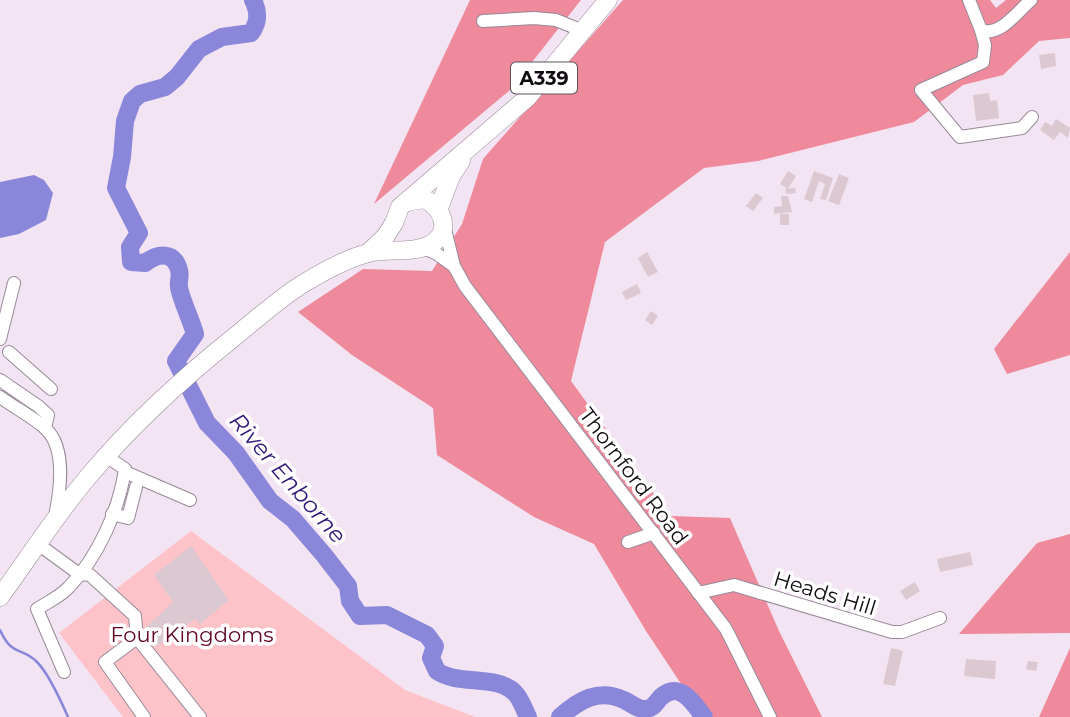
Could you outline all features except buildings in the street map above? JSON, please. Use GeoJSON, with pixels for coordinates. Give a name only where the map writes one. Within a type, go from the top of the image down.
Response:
{"type":"FeatureCollection","features":[{"type":"Feature","properties":{"kind":"highway","name":"A339"},"geometry":{"type":"LineString","coordinates":[[406,202],[527,98],[608,0]]}},
{"type":"Feature","properties":{"kind":"highway","name":"A339"},"geometry":{"type":"LineString","coordinates":[[441,214],[452,176],[470,148]]}},
{"type":"Feature","properties":{"kind":"highway"},"geometry":{"type":"LineString","coordinates":[[0,597],[77,490],[167,394],[300,286],[332,267],[368,253],[420,247],[435,242],[440,235],[441,214],[424,199],[406,202],[396,214],[385,237],[368,253]]}},
{"type":"Feature","properties":{"kind":"highway"},"geometry":{"type":"LineString","coordinates":[[394,223],[403,241],[420,247]]}},
{"type":"Feature","properties":{"kind":"street"},"geometry":{"type":"LineString","coordinates":[[969,0],[985,45],[983,62],[921,90],[960,137],[1022,128],[1032,117]]}},
{"type":"Feature","properties":{"kind":"street"},"geometry":{"type":"LineString","coordinates":[[981,30],[989,33],[997,30],[1031,0]]}},
{"type":"Feature","properties":{"kind":"street"},"geometry":{"type":"LineString","coordinates":[[483,21],[556,20],[583,31]]}},
{"type":"Feature","properties":{"kind":"street","name":"Thornford Road"},"geometry":{"type":"LineString","coordinates":[[441,214],[453,266],[465,286],[726,629],[770,717]]}},
{"type":"Feature","properties":{"kind":"street","name":"Thornford Road"},"geometry":{"type":"LineString","coordinates":[[420,247],[437,254],[453,266]]}},
{"type":"Feature","properties":{"kind":"street"},"geometry":{"type":"LineString","coordinates":[[0,339],[14,283]]}},
{"type":"Feature","properties":{"kind":"street"},"geometry":{"type":"LineString","coordinates":[[9,352],[49,387],[32,402]]}},
{"type":"Feature","properties":{"kind":"street"},"geometry":{"type":"LineString","coordinates":[[0,380],[48,415],[45,428]]}},
{"type":"Feature","properties":{"kind":"street"},"geometry":{"type":"LineString","coordinates":[[0,397],[45,428],[54,442],[61,472],[53,524]]}},
{"type":"Feature","properties":{"kind":"street"},"geometry":{"type":"LineString","coordinates":[[106,456],[190,500]]}},
{"type":"Feature","properties":{"kind":"street"},"geometry":{"type":"LineString","coordinates":[[64,672],[37,609],[68,589],[94,555],[112,514],[125,466]]}},
{"type":"Feature","properties":{"kind":"street"},"geometry":{"type":"LineString","coordinates":[[61,472],[77,490]]}},
{"type":"Feature","properties":{"kind":"street"},"geometry":{"type":"LineString","coordinates":[[112,514],[128,518],[136,487]]}},
{"type":"Feature","properties":{"kind":"street"},"geometry":{"type":"LineString","coordinates":[[628,542],[654,533]]}},
{"type":"Feature","properties":{"kind":"street"},"geometry":{"type":"LineString","coordinates":[[38,544],[79,574],[90,575],[135,616],[137,638],[200,717]]}},
{"type":"Feature","properties":{"kind":"street","name":"Heads Hill"},"geometry":{"type":"LineString","coordinates":[[698,593],[734,585],[892,632],[902,632],[940,618]]}},
{"type":"Feature","properties":{"kind":"street"},"geometry":{"type":"LineString","coordinates":[[137,638],[105,662],[144,717]]}},
{"type":"Feature","properties":{"kind":"green space","name":"Four Kingdoms"},"geometry":{"type":"Polygon","coordinates":[[[191,531],[405,690],[475,717],[123,717],[59,633],[191,531]]]}},
{"type":"Feature","properties":{"kind":"shaded area"},"geometry":{"type":"Polygon","coordinates":[[[470,0],[581,0],[510,90],[374,204],[470,0]]]}},
{"type":"Feature","properties":{"kind":"shaded area"},"geometry":{"type":"Polygon","coordinates":[[[623,0],[990,0],[996,8],[1006,0],[1070,0],[1070,38],[1039,41],[1003,75],[963,85],[914,122],[758,161],[704,168],[605,242],[571,381],[670,516],[730,518],[779,631],[822,717],[703,717],[646,631],[594,544],[534,517],[437,455],[433,408],[352,355],[298,312],[363,269],[432,271],[462,224],[483,159],[623,0]]]}},
{"type":"Feature","properties":{"kind":"shaded area"},"geometry":{"type":"Polygon","coordinates":[[[34,175],[44,180],[53,193],[46,220],[19,234],[0,238],[0,182],[34,175]]]}},
{"type":"Feature","properties":{"kind":"shaded area"},"geometry":{"type":"Polygon","coordinates":[[[1070,252],[1070,355],[1007,374],[994,349],[1070,252]]]}},
{"type":"Feature","properties":{"kind":"shaded area"},"geometry":{"type":"Polygon","coordinates":[[[1070,534],[1070,633],[959,634],[1037,543],[1070,534]]]}},
{"type":"Feature","properties":{"kind":"shaded area"},"geometry":{"type":"Polygon","coordinates":[[[1070,648],[1070,717],[1039,717],[1070,648]]]}},
{"type":"Feature","properties":{"kind":"waterway","name":"River Enborne"},"geometry":{"type":"LineString","coordinates":[[253,0],[257,17],[251,33],[222,37],[199,49],[177,77],[165,87],[140,94],[132,101],[125,121],[116,188],[139,233],[130,247],[131,262],[145,263],[155,257],[165,256],[177,264],[180,291],[195,334],[176,361],[207,423],[236,453],[270,501],[293,519],[324,555],[348,586],[350,601],[360,616],[387,615],[427,635],[435,646],[431,658],[437,671],[456,678],[507,687],[517,695],[528,717]]}},
{"type":"Feature","properties":{"kind":"waterway"},"geometry":{"type":"LineString","coordinates":[[0,630],[9,645],[31,657],[41,667],[68,717]]}},
{"type":"Feature","properties":{"kind":"waterway","name":"River Enborne"},"geometry":{"type":"LineString","coordinates":[[560,717],[574,705],[598,696],[615,697],[638,708],[647,709],[668,692],[674,691],[686,696],[704,717]]}}]}
